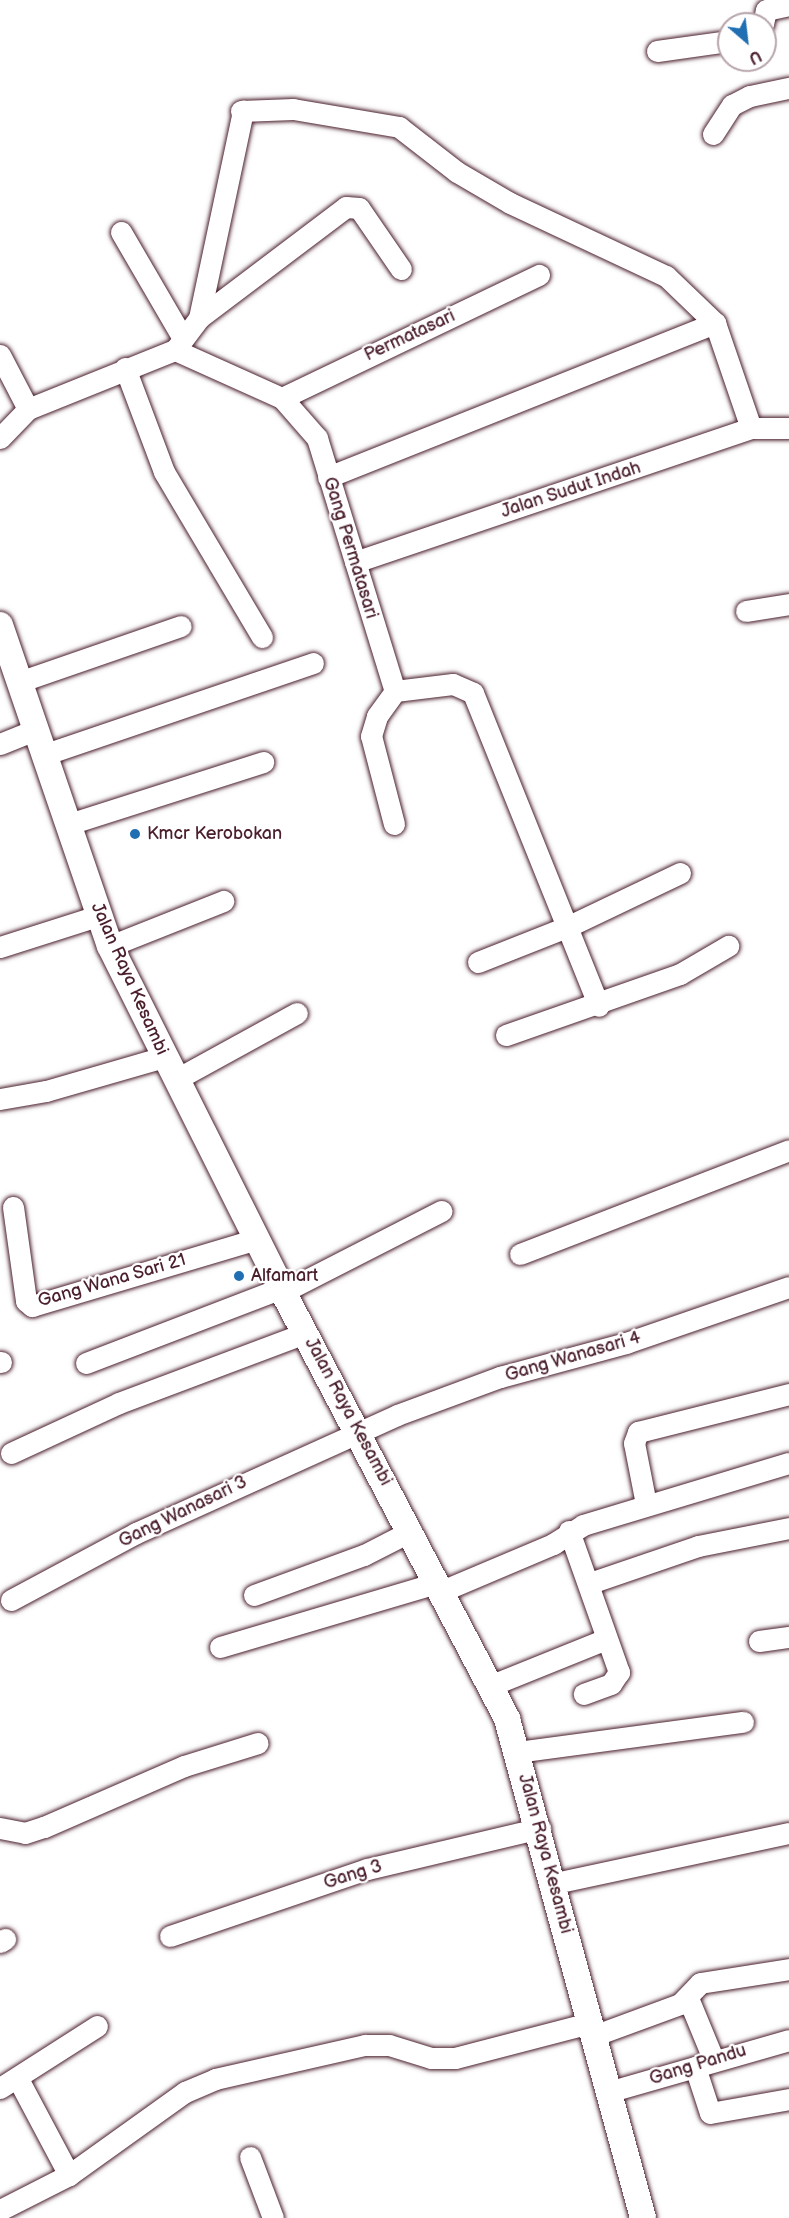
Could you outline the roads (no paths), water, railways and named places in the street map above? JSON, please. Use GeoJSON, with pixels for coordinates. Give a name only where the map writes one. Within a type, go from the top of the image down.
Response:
{"type":"FeatureCollection","features":[{"type":"Feature","properties":{"kind":"street"},"geometry":{"type":"LineString","coordinates":[[766,12],[789,5]]}},
{"type":"Feature","properties":{"kind":"street"},"geometry":{"type":"LineString","coordinates":[[657,51],[717,43]]}},
{"type":"Feature","properties":{"kind":"street"},"geometry":{"type":"LineString","coordinates":[[713,134],[732,105],[750,96],[789,88]]}},
{"type":"Feature","properties":{"kind":"street"},"geometry":{"type":"LineString","coordinates":[[199,318],[242,111],[293,109],[399,127],[457,172],[510,203],[666,276],[715,323],[751,428]]}},
{"type":"Feature","properties":{"kind":"street"},"geometry":{"type":"LineString","coordinates":[[0,438],[28,409],[125,369],[179,343],[199,318],[346,207],[359,208],[401,269]]}},
{"type":"Feature","properties":{"kind":"street"},"geometry":{"type":"LineString","coordinates":[[121,232],[179,343]]}},
{"type":"Feature","properties":{"kind":"street","name":"Permatasari"},"geometry":{"type":"LineString","coordinates":[[282,398],[539,275]]}},
{"type":"Feature","properties":{"kind":"street"},"geometry":{"type":"LineString","coordinates":[[328,477],[715,323]]}},
{"type":"Feature","properties":{"kind":"street","name":"Gang Permatasari"},"geometry":{"type":"LineString","coordinates":[[179,343],[282,398],[316,438],[395,691]]}},
{"type":"Feature","properties":{"kind":"street"},"geometry":{"type":"LineString","coordinates":[[0,355],[28,409]]}},
{"type":"Feature","properties":{"kind":"street"},"geometry":{"type":"LineString","coordinates":[[125,369],[164,472],[262,637]]}},
{"type":"Feature","properties":{"kind":"street","name":"Jalan Sudut Indah"},"geometry":{"type":"LineString","coordinates":[[355,562],[751,428],[789,428]]}},
{"type":"Feature","properties":{"kind":"street"},"geometry":{"type":"LineString","coordinates":[[747,611],[789,604]]}},
{"type":"Feature","properties":{"kind":"street","name":"Jalan Raya Kesambi"},"geometry":{"type":"LineString","coordinates":[[0,625],[110,946],[282,1290],[492,1685],[517,1752],[540,1828],[591,2029],[643,2218]]}},
{"type":"Feature","properties":{"kind":"street"},"geometry":{"type":"LineString","coordinates":[[19,682],[181,626]]}},
{"type":"Feature","properties":{"kind":"street"},"geometry":{"type":"LineString","coordinates":[[46,754],[313,663]]}},
{"type":"Feature","properties":{"kind":"street"},"geometry":{"type":"LineString","coordinates":[[394,824],[371,736],[377,716],[395,691],[453,684],[473,693],[569,926],[599,1006]]}},
{"type":"Feature","properties":{"kind":"street"},"geometry":{"type":"LineString","coordinates":[[0,744],[37,729]]}},
{"type":"Feature","properties":{"kind":"street"},"geometry":{"type":"LineString","coordinates":[[69,824],[263,762]]}},
{"type":"Feature","properties":{"kind":"street"},"geometry":{"type":"LineString","coordinates":[[478,962],[569,926],[680,873]]}},
{"type":"Feature","properties":{"kind":"street"},"geometry":{"type":"LineString","coordinates":[[110,946],[223,901]]}},
{"type":"Feature","properties":{"kind":"street"},"geometry":{"type":"LineString","coordinates":[[0,947],[98,916]]}},
{"type":"Feature","properties":{"kind":"street"},"geometry":{"type":"LineString","coordinates":[[506,1035],[599,1006],[680,974],[728,946]]}},
{"type":"Feature","properties":{"kind":"street"},"geometry":{"type":"LineString","coordinates":[[175,1080],[297,1013]]}},
{"type":"Feature","properties":{"kind":"street"},"geometry":{"type":"LineString","coordinates":[[0,1099],[46,1091],[164,1057]]}},
{"type":"Feature","properties":{"kind":"street"},"geometry":{"type":"LineString","coordinates":[[520,1254],[789,1150]]}},
{"type":"Feature","properties":{"kind":"street","name":"Gang Wana Sari 21"},"geometry":{"type":"LineString","coordinates":[[13,1207],[26,1301],[32,1306],[257,1239]]}},
{"type":"Feature","properties":{"kind":"street"},"geometry":{"type":"LineString","coordinates":[[86,1363],[282,1290],[441,1211]]}},
{"type":"Feature","properties":{"kind":"street","name":"Gang Wanasari 4"},"geometry":{"type":"LineString","coordinates":[[360,1433],[500,1377],[626,1343],[789,1287]]}},
{"type":"Feature","properties":{"kind":"street"},"geometry":{"type":"LineString","coordinates":[[11,1454],[119,1403],[305,1333]]}},
{"type":"Feature","properties":{"kind":"street"},"geometry":{"type":"LineString","coordinates":[[646,1504],[634,1443],[638,1432],[789,1394]]}},
{"type":"Feature","properties":{"kind":"street","name":"Gang Wanasari 3"},"geometry":{"type":"LineString","coordinates":[[12,1600],[136,1533],[360,1433]]}},
{"type":"Feature","properties":{"kind":"street"},"geometry":{"type":"LineString","coordinates":[[220,1647],[439,1587],[553,1544],[569,1531],[678,1493],[789,1463]]}},
{"type":"Feature","properties":{"kind":"street"},"geometry":{"type":"LineString","coordinates":[[590,1583],[698,1546],[789,1528]]}},
{"type":"Feature","properties":{"kind":"street"},"geometry":{"type":"LineString","coordinates":[[254,1594],[364,1555],[411,1531]]}},
{"type":"Feature","properties":{"kind":"street"},"geometry":{"type":"LineString","coordinates":[[569,1531],[590,1583],[618,1678],[584,1694]]}},
{"type":"Feature","properties":{"kind":"street"},"geometry":{"type":"LineString","coordinates":[[759,1641],[789,1637]]}},
{"type":"Feature","properties":{"kind":"street"},"geometry":{"type":"LineString","coordinates":[[492,1685],[606,1639]]}},
{"type":"Feature","properties":{"kind":"street"},"geometry":{"type":"LineString","coordinates":[[517,1752],[743,1722]]}},
{"type":"Feature","properties":{"kind":"street"},"geometry":{"type":"LineString","coordinates":[[0,1828],[25,1833],[44,1827],[184,1766],[258,1743]]}},
{"type":"Feature","properties":{"kind":"street","name":"Gang 3"},"geometry":{"type":"LineString","coordinates":[[170,1936],[367,1869],[540,1828]]}},
{"type":"Feature","properties":{"kind":"street"},"geometry":{"type":"LineString","coordinates":[[555,1883],[789,1833]]}},
{"type":"Feature","properties":{"kind":"street"},"geometry":{"type":"LineString","coordinates":[[0,2210],[69,2175],[184,2092],[215,2079],[364,2045],[389,2045],[431,2058],[455,2058],[591,2029],[688,1998],[700,1983],[789,1969]]}},
{"type":"Feature","properties":{"kind":"street"},"geometry":{"type":"LineString","coordinates":[[688,1998],[704,2064],[710,2113],[789,2099]]}},
{"type":"Feature","properties":{"kind":"street"},"geometry":{"type":"LineString","coordinates":[[69,2175],[9,2084],[97,2026]]}},
{"type":"Feature","properties":{"kind":"street","name":"Gang Pandu"},"geometry":{"type":"LineString","coordinates":[[608,2092],[789,2040]]}},
{"type":"Feature","properties":{"kind":"street"},"geometry":{"type":"LineString","coordinates":[[250,2157],[268,2195],[273,2218]]}},
{"type":"Feature","properties":{"kind":"place","name":"Kmcr Kerobokan"},"geometry":{"type":"Point","coordinates":[135,834]}},
{"type":"Feature","properties":{"kind":"place","name":"Alfamart"},"geometry":{"type":"Point","coordinates":[239,1276]}}]}
